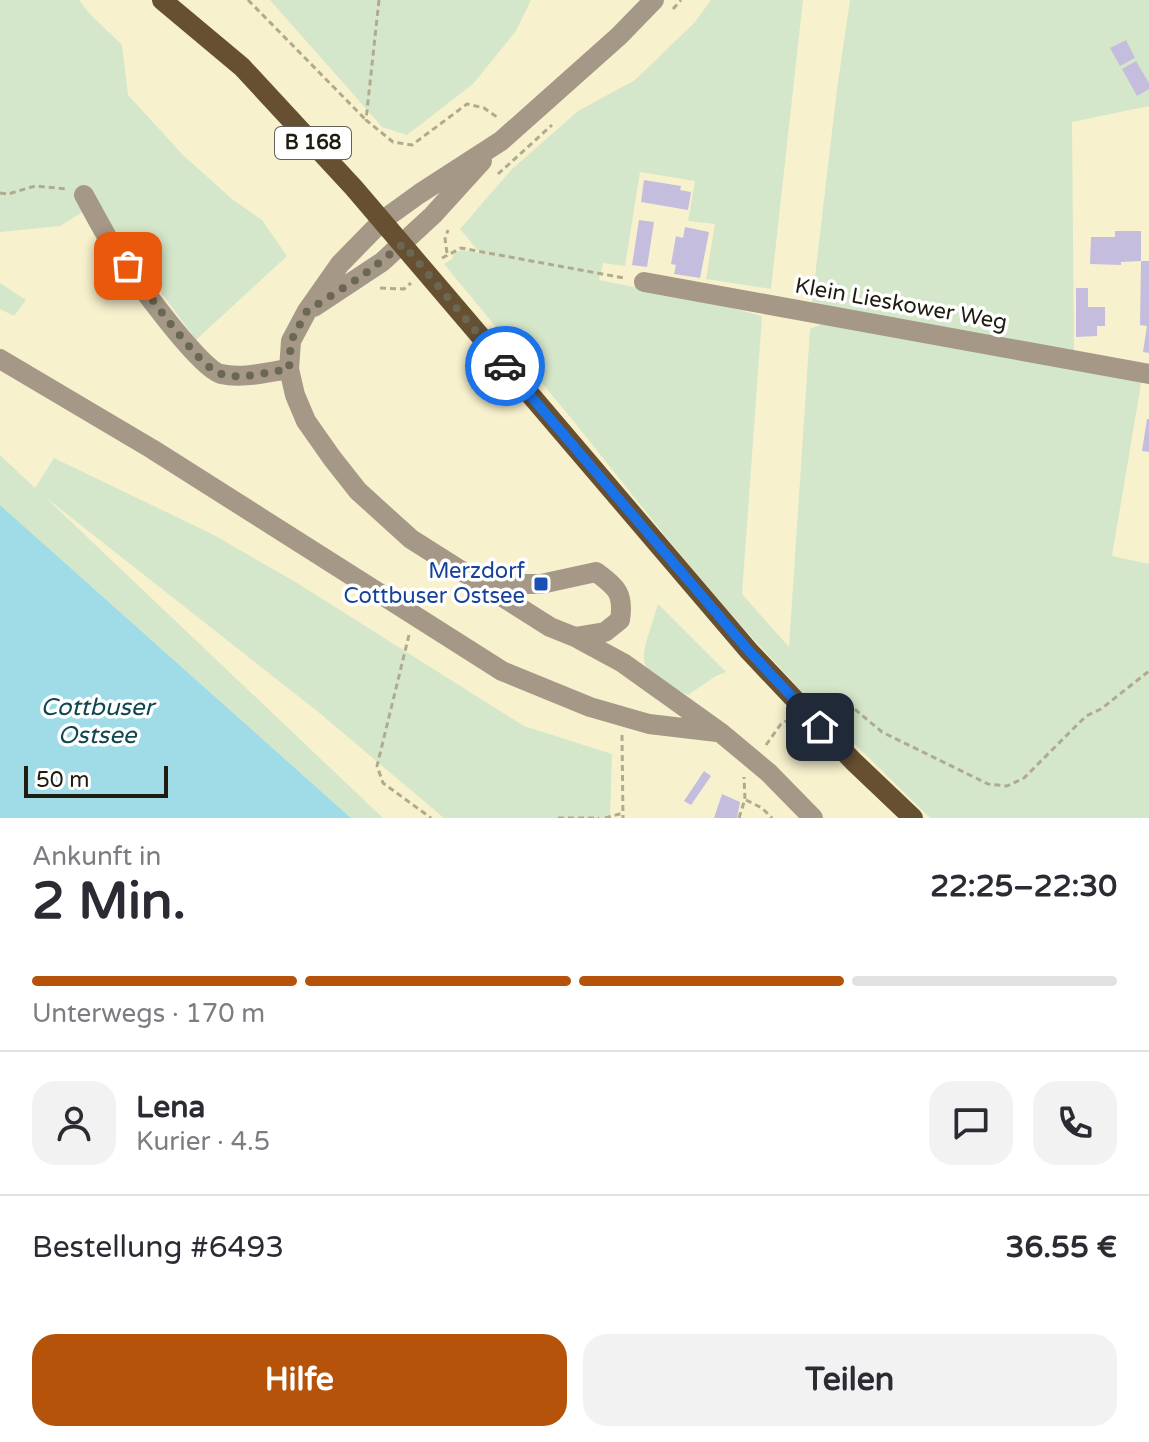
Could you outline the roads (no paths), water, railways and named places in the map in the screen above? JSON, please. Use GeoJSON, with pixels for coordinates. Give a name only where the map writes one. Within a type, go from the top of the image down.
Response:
{"type":"FeatureCollection","features":[{"type":"Feature","properties":{"kind":"main road","name":"B 168"},"geometry":{"type":"LineString","coordinates":[[162,0],[242,67],[383,220],[728,627],[853,761],[913,818]]}},
{"type":"Feature","properties":{"kind":"street"},"geometry":{"type":"LineString","coordinates":[[307,311],[362,276],[403,244],[509,135],[619,36],[663,5]]}},
{"type":"Feature","properties":{"kind":"street"},"geometry":{"type":"LineString","coordinates":[[509,135],[383,220],[340,264],[307,311],[291,341],[289,369],[306,421],[358,491],[411,539],[550,627],[623,663],[755,760],[813,818]]}},
{"type":"Feature","properties":{"kind":"street"},"geometry":{"type":"LineString","coordinates":[[84,195],[115,248],[154,302],[196,355],[218,374],[245,376],[289,369]]}},
{"type":"Feature","properties":{"kind":"street","name":"Klein Lieskower Weg"},"geometry":{"type":"LineString","coordinates":[[644,282],[1149,374]]}},
{"type":"Feature","properties":{"kind":"street"},"geometry":{"type":"LineString","coordinates":[[0,359],[152,449],[502,671],[590,707],[649,724],[721,733]]}},
{"type":"Feature","properties":{"kind":"street"},"geometry":{"type":"LineString","coordinates":[[486,584],[541,584],[596,572],[612,583],[623,601],[620,620],[605,632],[575,637]]}},
{"type":"Feature","properties":{"kind":"water","name":"Cottbuser Ostsee"},"geometry":{"type":"Polygon","coordinates":[[[0,505],[351,818],[0,818],[0,505]]]}},
{"type":"Feature","properties":{"kind":"place","name":"Merzdorf Cottbuser Ostsee"},"geometry":{"type":"Point","coordinates":[541,584]}}]}
